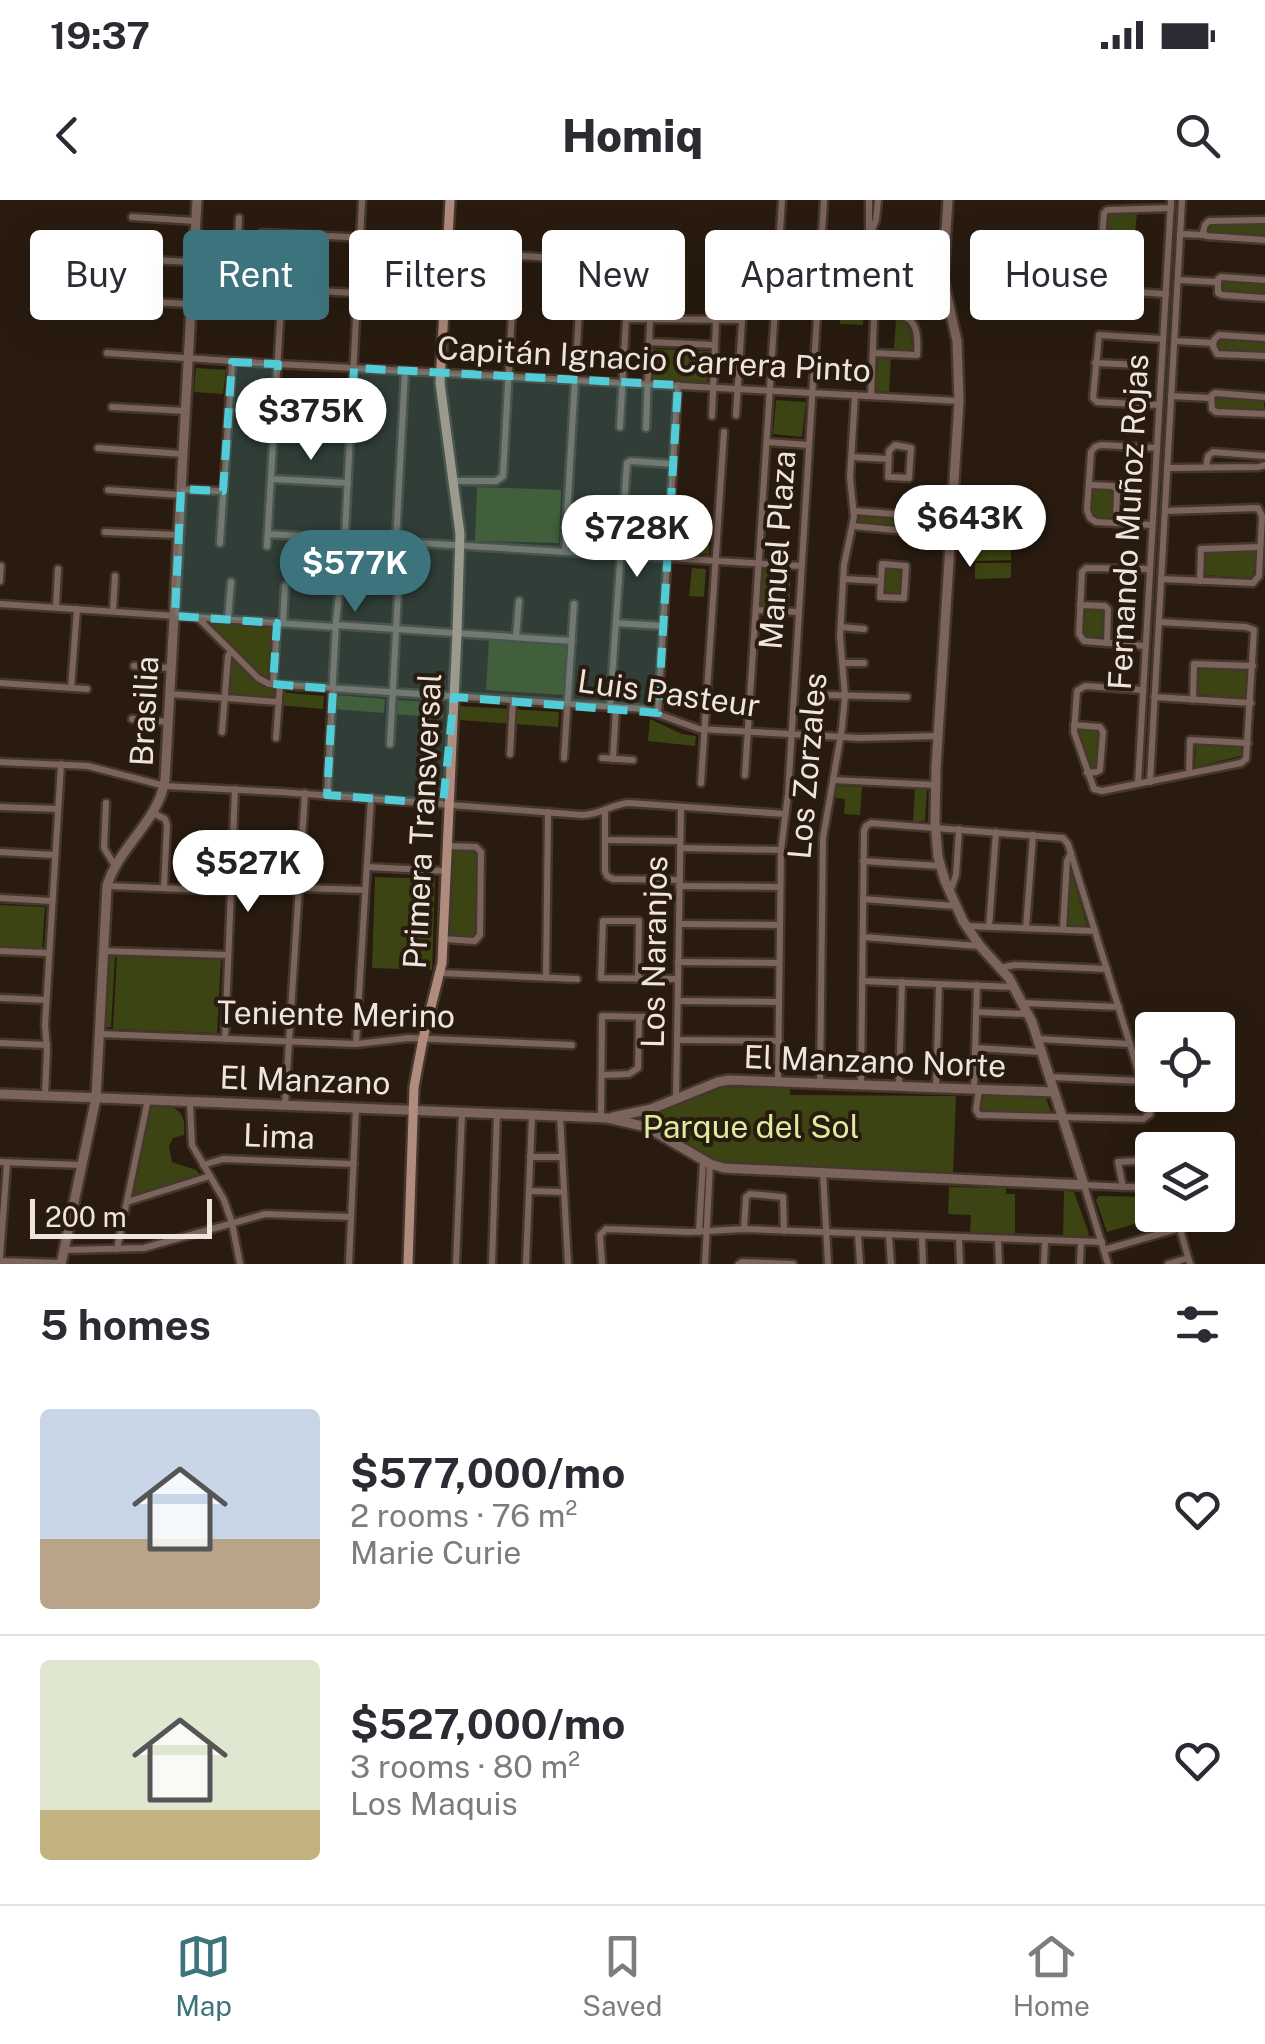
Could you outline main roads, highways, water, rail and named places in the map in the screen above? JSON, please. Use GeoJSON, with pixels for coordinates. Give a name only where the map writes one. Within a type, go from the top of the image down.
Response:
{"type":"FeatureCollection","features":[{"type":"Feature","properties":{"kind":"main road","name":"Primera Transversal"},"geometry":{"type":"LineString","coordinates":[[408,1264],[414,1087],[441,973],[457,633],[460,545],[441,372],[450,200]]}},
{"type":"Feature","properties":{"kind":"park label","name":"Parque del Sol"},"geometry":{"type":"Point","coordinates":[751,1126]}}]}
